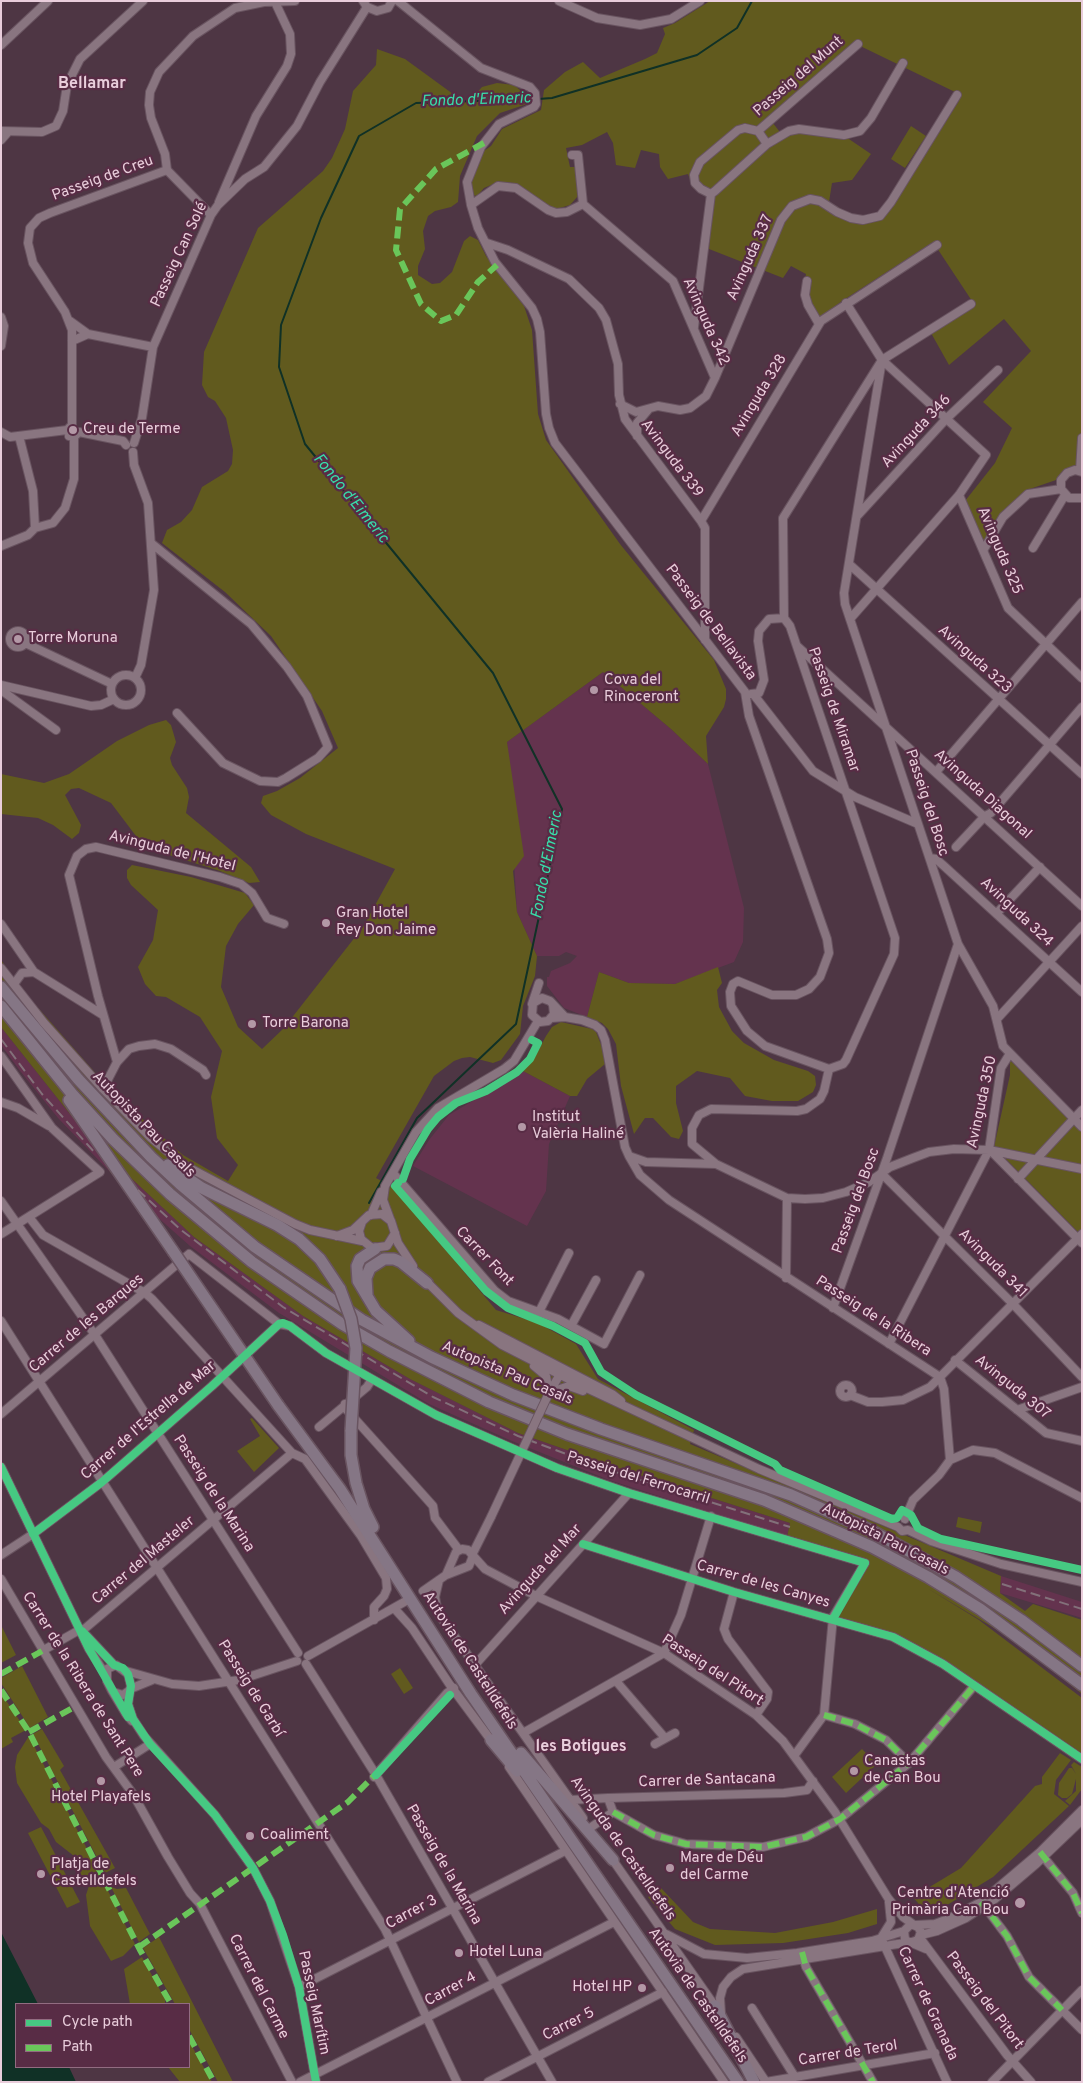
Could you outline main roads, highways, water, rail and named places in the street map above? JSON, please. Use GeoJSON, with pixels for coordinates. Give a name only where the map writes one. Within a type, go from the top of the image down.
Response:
{"type":"FeatureCollection","features":[{"type":"Feature","properties":{"kind":"highway","name":"Autopista Pau Casals"},"geometry":{"type":"LineString","coordinates":[[1,987],[35,1030],[123,1128],[180,1184],[254,1247],[362,1320],[431,1357],[553,1412],[791,1495],[870,1530],[956,1576],[1021,1620],[1082,1666]]}},
{"type":"Feature","properties":{"kind":"highway","name":"Autopista Pau Casals"},"geometry":{"type":"LineString","coordinates":[[1,1006],[38,1053],[114,1139],[170,1194],[252,1262],[342,1324],[389,1351],[489,1402],[576,1437],[764,1500],[872,1547],[928,1577],[980,1609],[1082,1685]]}},
{"type":"Feature","properties":{"kind":"highway"},"geometry":{"type":"LineString","coordinates":[[38,1053],[278,1406],[361,1536]]}},
{"type":"Feature","properties":{"kind":"highway","name":"Autovia de Castelldefels"},"geometry":{"type":"LineString","coordinates":[[123,1128],[183,1176],[202,1188],[277,1225],[298,1239],[320,1259],[340,1289],[349,1311],[356,1348],[351,1455],[356,1483],[372,1526],[468,1676],[747,2082]]}},
{"type":"Feature","properties":{"kind":"highway"},"geometry":{"type":"LineString","coordinates":[[379,1248],[360,1259],[356,1274],[361,1289],[369,1303],[391,1326],[431,1357]]}},
{"type":"Feature","properties":{"kind":"highway"},"geometry":{"type":"LineString","coordinates":[[369,1303],[366,1278],[370,1268],[384,1259],[394,1259],[401,1262],[427,1283]]}},
{"type":"Feature","properties":{"kind":"highway","name":"Autovia de Castelldefels"},"geometry":{"type":"LineString","coordinates":[[278,1406],[340,1490],[471,1694],[738,2082]]}},
{"type":"Feature","properties":{"kind":"highway"},"geometry":{"type":"LineString","coordinates":[[490,1740],[570,1839]]}},
{"type":"Feature","properties":{"kind":"highway"},"geometry":{"type":"LineString","coordinates":[[521,1753],[613,1860]]}},
{"type":"Feature","properties":{"kind":"highway"},"geometry":{"type":"LineString","coordinates":[[718,2011],[754,2082]]}},
{"type":"Feature","properties":{"kind":"waterway","name":"Fondo d'Eimeric"},"geometry":{"type":"LineString","coordinates":[[538,99],[552,98],[697,55],[737,28],[752,1]]}},
{"type":"Feature","properties":{"kind":"waterway","name":"Fondo d'Eimeric"},"geometry":{"type":"LineString","coordinates":[[369,1203],[417,1118],[516,1024],[562,809],[493,673],[305,444],[279,367],[281,325],[321,218],[359,136],[416,103],[533,99]]}},
{"type":"Feature","properties":{"kind":"railway"},"geometry":{"type":"LineString","coordinates":[[1,1039],[42,1094],[96,1154]]}},
{"type":"Feature","properties":{"kind":"railway"},"geometry":{"type":"LineString","coordinates":[[138,1190],[181,1230],[283,1307],[433,1397],[518,1436],[612,1471],[790,1527]]}},
{"type":"Feature","properties":{"kind":"railway"},"geometry":{"type":"LineString","coordinates":[[1002,1584],[1082,1609]]}},
{"type":"Feature","properties":{"kind":"place","name":"Creu de Terme"},"geometry":{"type":"Point","coordinates":[73,430]}},
{"type":"Feature","properties":{"kind":"place","name":"Torre Moruna"},"geometry":{"type":"Point","coordinates":[18,639]}},
{"type":"Feature","properties":{"kind":"place","name":"Cova del Rinoceront"},"geometry":{"type":"Point","coordinates":[594,690]}},
{"type":"Feature","properties":{"kind":"place","name":"Gran Hotel Rey Don Jaime"},"geometry":{"type":"Point","coordinates":[326,923]}},
{"type":"Feature","properties":{"kind":"place","name":"Torre Barona"},"geometry":{"type":"Point","coordinates":[252,1024]}},
{"type":"Feature","properties":{"kind":"place","name":"Institut Valèria Haliné"},"geometry":{"type":"Point","coordinates":[522,1127]}},
{"type":"Feature","properties":{"kind":"place","name":"Canastas de Can Bou"},"geometry":{"type":"Point","coordinates":[854,1771]}},
{"type":"Feature","properties":{"kind":"place","name":"Hotel Playafels"},"geometry":{"type":"Point","coordinates":[101,1781]}},
{"type":"Feature","properties":{"kind":"place","name":"Coaliment"},"geometry":{"type":"Point","coordinates":[250,1836]}},
{"type":"Feature","properties":{"kind":"place","name":"Mare de Déu del Carme"},"geometry":{"type":"Point","coordinates":[670,1868]}},
{"type":"Feature","properties":{"kind":"place","name":"Platja de Castelldefels"},"geometry":{"type":"Point","coordinates":[41,1874]}},
{"type":"Feature","properties":{"kind":"place","name":"Centre d'Atenció Primària Can Bou"},"geometry":{"type":"Point","coordinates":[1020,1903]}},
{"type":"Feature","properties":{"kind":"place","name":"Hotel Luna"},"geometry":{"type":"Point","coordinates":[459,1953]}},
{"type":"Feature","properties":{"kind":"place","name":"Hotel HP"},"geometry":{"type":"Point","coordinates":[642,1988]}},
{"type":"Feature","properties":{"kind":"district","name":"Bellamar"},"geometry":{"type":"Point","coordinates":[92,85]}},
{"type":"Feature","properties":{"kind":"district","name":"les Botigues"},"geometry":{"type":"Point","coordinates":[581,1748]}}]}
